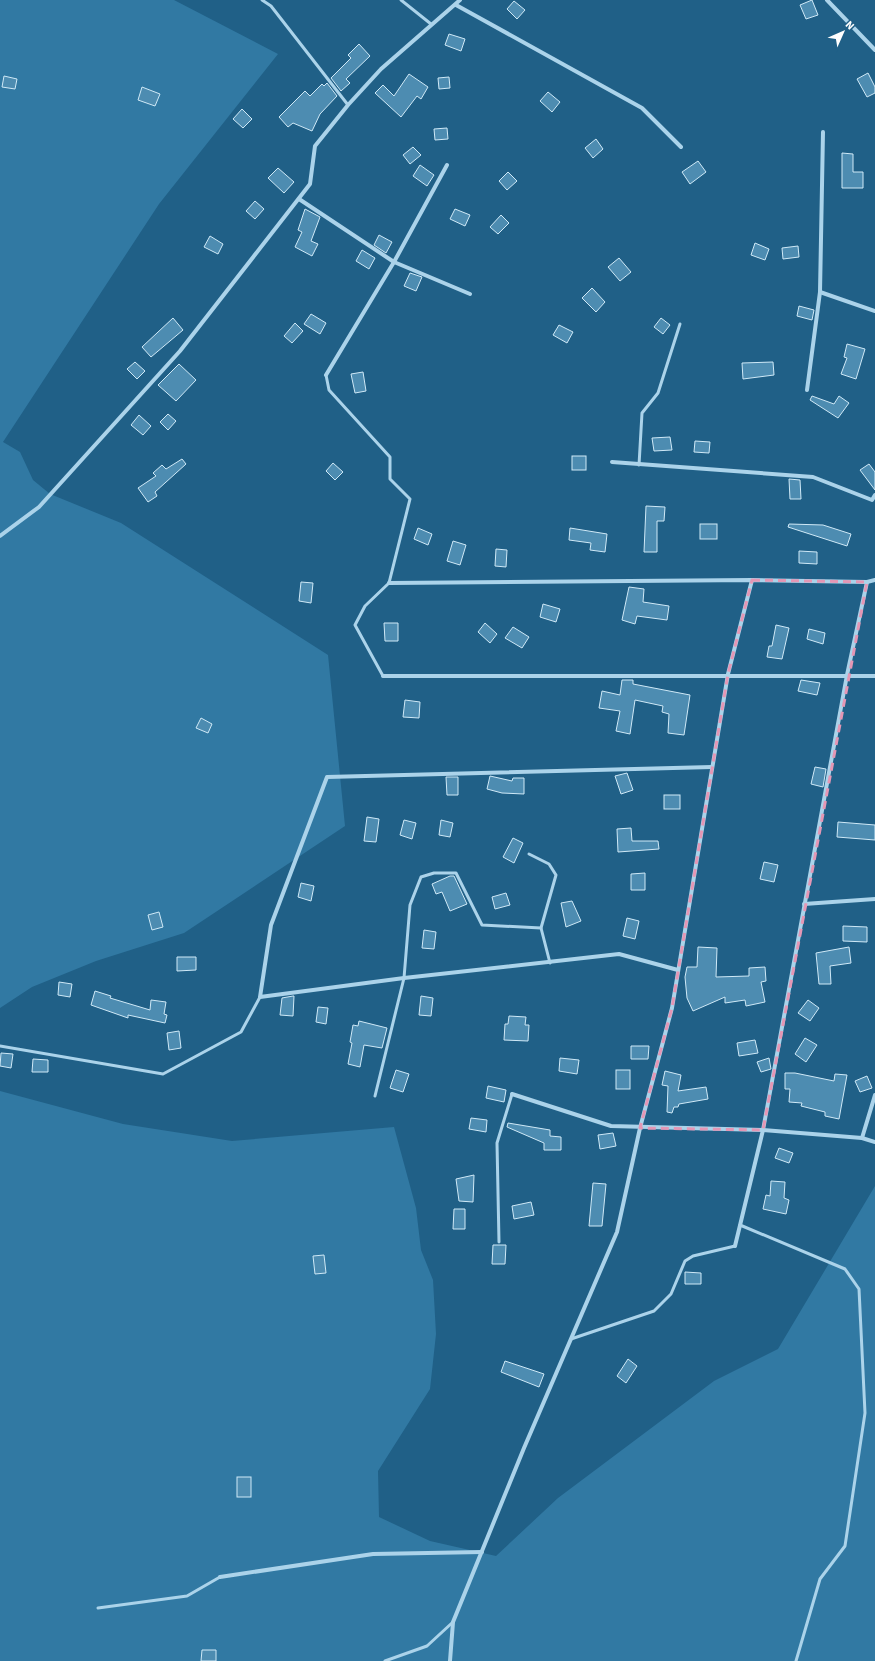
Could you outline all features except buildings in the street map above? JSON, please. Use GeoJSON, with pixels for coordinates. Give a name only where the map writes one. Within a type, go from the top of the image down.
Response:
{"type":"FeatureCollection","features":[{"type":"Feature","properties":{"kind":"street"},"geometry":{"type":"LineString","coordinates":[[0,536],[39,507],[180,351],[310,184],[316,146],[348,105],[381,69],[460,0]]}},
{"type":"Feature","properties":{"kind":"street"},"geometry":{"type":"LineString","coordinates":[[827,0],[874,47]]}},
{"type":"Feature","properties":{"kind":"street"},"geometry":{"type":"LineString","coordinates":[[456,5],[642,108],[681,147]]}},
{"type":"Feature","properties":{"kind":"street"},"geometry":{"type":"LineString","coordinates":[[807,390],[820,292],[823,132]]}},
{"type":"Feature","properties":{"kind":"street"},"geometry":{"type":"LineString","coordinates":[[326,376],[394,262],[447,165]]}},
{"type":"Feature","properties":{"kind":"street"},"geometry":{"type":"LineString","coordinates":[[299,199],[394,262],[470,294]]}},
{"type":"Feature","properties":{"kind":"street"},"geometry":{"type":"LineString","coordinates":[[820,292],[875,311]]}},
{"type":"Feature","properties":{"kind":"street"},"geometry":{"type":"LineString","coordinates":[[612,462],[813,477],[872,500],[875,496]]}},
{"type":"Feature","properties":{"kind":"street"},"geometry":{"type":"LineString","coordinates":[[389,583],[752,580],[867,582],[875,580]]}},
{"type":"Feature","properties":{"kind":"street"},"geometry":{"type":"LineString","coordinates":[[450,1661],[453,1622],[617,1232],[640,1128],[672,1008],[728,674],[752,580]]}},
{"type":"Feature","properties":{"kind":"street"},"geometry":{"type":"LineString","coordinates":[[735,1246],[763,1130],[847,675],[867,582]]}},
{"type":"Feature","properties":{"kind":"street"},"geometry":{"type":"LineString","coordinates":[[383,676],[728,674],[875,676]]}},
{"type":"Feature","properties":{"kind":"street"},"geometry":{"type":"LineString","coordinates":[[678,970],[619,954],[404,978],[260,997],[271,925],[326,777],[712,767]]}},
{"type":"Feature","properties":{"kind":"street"},"geometry":{"type":"LineString","coordinates":[[804,904],[875,899]]}},
{"type":"Feature","properties":{"kind":"street"},"geometry":{"type":"LineString","coordinates":[[512,1094],[611,1126],[640,1128],[763,1130],[862,1138],[875,1142]]}},
{"type":"Feature","properties":{"kind":"street"},"geometry":{"type":"LineString","coordinates":[[862,1138],[875,1095]]}},
{"type":"Feature","properties":{"kind":"street"},"geometry":{"type":"LineString","coordinates":[[220,1577],[373,1554],[482,1552]]}},
{"type":"Feature","properties":{"kind":"lane"},"geometry":{"type":"LineString","coordinates":[[262,0],[272,6],[348,105]]}},
{"type":"Feature","properties":{"kind":"lane"},"geometry":{"type":"LineString","coordinates":[[401,0],[431,24]]}},
{"type":"Feature","properties":{"kind":"lane"},"geometry":{"type":"LineString","coordinates":[[638,465],[642,413],[658,393],[680,324]]}},
{"type":"Feature","properties":{"kind":"lane"},"geometry":{"type":"LineString","coordinates":[[326,376],[329,390],[390,457],[390,479],[410,499],[389,583],[365,606],[355,625],[383,676]]}},
{"type":"Feature","properties":{"kind":"lane"},"geometry":{"type":"LineString","coordinates":[[529,854],[549,864],[556,875],[541,928],[550,962]]}},
{"type":"Feature","properties":{"kind":"lane"},"geometry":{"type":"LineString","coordinates":[[375,1096],[404,978],[410,905],[420,877],[434,873],[456,873],[482,925],[541,928]]}},
{"type":"Feature","properties":{"kind":"lane"},"geometry":{"type":"LineString","coordinates":[[0,1046],[163,1074],[242,1032],[260,997]]}},
{"type":"Feature","properties":{"kind":"lane"},"geometry":{"type":"LineString","coordinates":[[499,1242],[497,1143],[512,1094]]}},
{"type":"Feature","properties":{"kind":"lane"},"geometry":{"type":"LineString","coordinates":[[740,1226],[845,1269],[859,1289],[865,1413],[845,1546],[820,1579],[796,1661]]}},
{"type":"Feature","properties":{"kind":"lane"},"geometry":{"type":"LineString","coordinates":[[571,1339],[654,1311],[670,1294],[686,1261],[693,1256],[735,1246]]}},
{"type":"Feature","properties":{"kind":"lane"},"geometry":{"type":"LineString","coordinates":[[98,1608],[187,1596],[220,1577]]}},
{"type":"Feature","properties":{"kind":"lane"},"geometry":{"type":"LineString","coordinates":[[385,1661],[427,1646],[453,1622]]}},
{"type":"Feature","properties":{"kind":"highlighted area"},"geometry":{"type":"Polygon","coordinates":[[[752,580],[867,582],[763,1130],[640,1128],[672,1008],[728,674],[752,580]]]}},
{"type":"Feature","properties":{"kind":"shaded area"},"geometry":{"type":"Polygon","coordinates":[[[0,0],[174,0],[278,54],[159,204],[3,442],[20,452],[33,480],[50,494],[121,523],[328,655],[345,826],[184,933],[96,961],[32,987],[0,1008],[0,0]]]}},
{"type":"Feature","properties":{"kind":"shaded area"},"geometry":{"type":"Polygon","coordinates":[[[0,1091],[123,1124],[232,1141],[394,1127],[416,1208],[421,1250],[433,1280],[436,1334],[430,1389],[378,1471],[379,1517],[430,1541],[496,1556],[558,1498],[714,1381],[778,1349],[875,1186],[875,1661],[0,1661],[0,1091]]]}}]}
